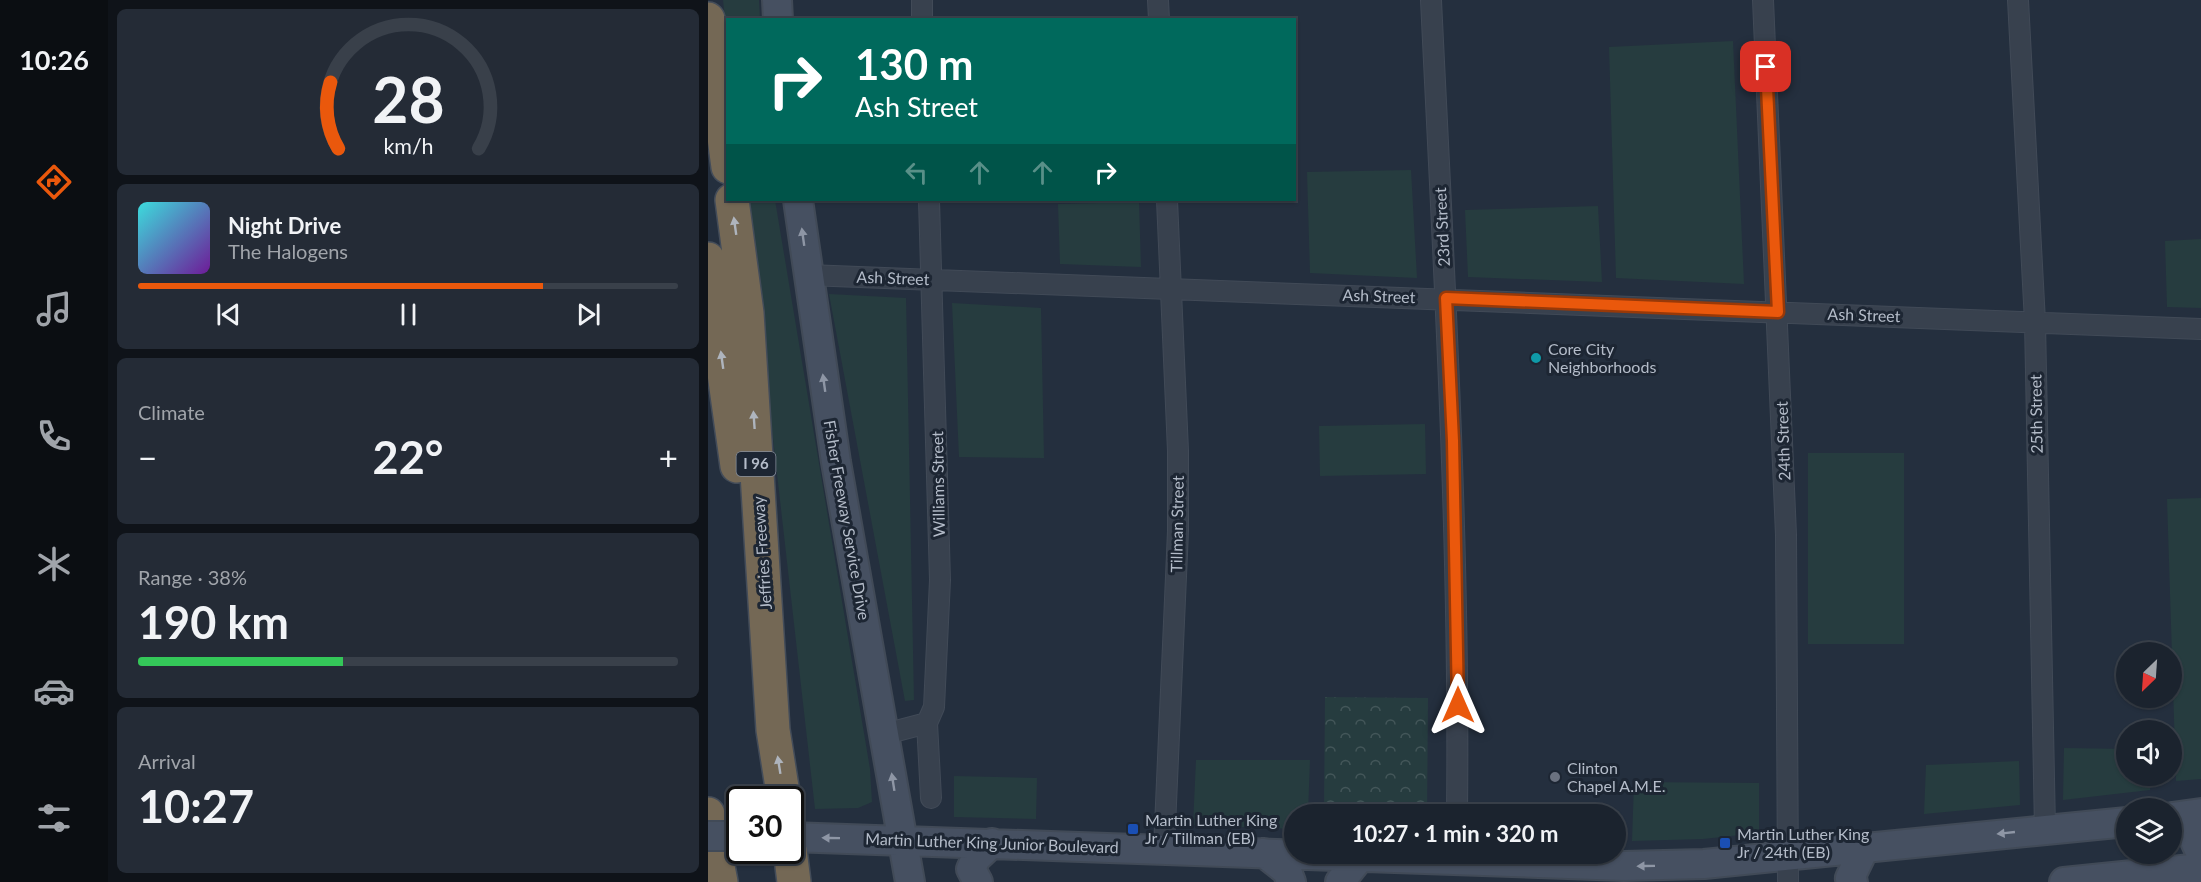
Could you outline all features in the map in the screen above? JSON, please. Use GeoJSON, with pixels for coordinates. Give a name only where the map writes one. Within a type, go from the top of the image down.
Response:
{"type":"FeatureCollection","features":[{"type":"Feature","properties":{"kind":"highway"},"geometry":{"type":"LineString","coordinates":[[708,20],[726,152]]}},
{"type":"Feature","properties":{"kind":"highway","name":"Jeffries Freeway"},"geometry":{"type":"LineString","coordinates":[[732,201],[747,313],[773,730],[782,786]]}},
{"type":"Feature","properties":{"kind":"highway"},"geometry":{"type":"LineString","coordinates":[[708,259],[773,730]]}},
{"type":"Feature","properties":{"kind":"highway"},"geometry":{"type":"LineString","coordinates":[[708,814],[721,882]]}},
{"type":"Feature","properties":{"kind":"highway"},"geometry":{"type":"LineString","coordinates":[[792,864],[794,882]]}},
{"type":"Feature","properties":{"kind":"main road"},"geometry":{"type":"LineString","coordinates":[[777,0],[778,18]]}},
{"type":"Feature","properties":{"kind":"main road","name":"Fisher Freeway Service Drive"},"geometry":{"type":"LineString","coordinates":[[798,201],[836,462],[903,839]]}},
{"type":"Feature","properties":{"kind":"main road"},"geometry":{"type":"LineString","coordinates":[[2182,816],[2201,813]]}},
{"type":"Feature","properties":{"kind":"main road"},"geometry":{"type":"LineString","coordinates":[[2201,822],[2195,841],[2201,854]]}},
{"type":"Feature","properties":{"kind":"main road","name":"Martin Luther King Junior Boulevard"},"geometry":{"type":"LineString","coordinates":[[1587,864],[1710,873],[1788,869],[1865,847],[2116,823]]}},
{"type":"Feature","properties":{"kind":"main road"},"geometry":{"type":"LineString","coordinates":[[708,836],[726,836]]}},
{"type":"Feature","properties":{"kind":"main road","name":"Martin Luther King Junior Boulevard"},"geometry":{"type":"LineString","coordinates":[[804,837],[1284,854]]}},
{"type":"Feature","properties":{"kind":"main road"},"geometry":{"type":"LineString","coordinates":[[903,839],[910,882]]}},
{"type":"Feature","properties":{"kind":"main road"},"geometry":{"type":"LineString","coordinates":[[978,882],[971,869],[976,858],[992,843]]}},
{"type":"Feature","properties":{"kind":"main road"},"geometry":{"type":"LineString","coordinates":[[1853,882],[1850,878],[1865,847]]}},
{"type":"Feature","properties":{"kind":"main road"},"geometry":{"type":"LineString","coordinates":[[1264,853],[1287,871],[1291,882]]}},
{"type":"Feature","properties":{"kind":"main road"},"geometry":{"type":"LineString","coordinates":[[1340,882],[1354,864]]}},
{"type":"Feature","properties":{"kind":"main road"},"geometry":{"type":"LineString","coordinates":[[2064,882],[2137,864],[2201,868]]}},
{"type":"Feature","properties":{"kind":"street"},"geometry":{"type":"LineString","coordinates":[[922,0],[922,18]]}},
{"type":"Feature","properties":{"kind":"street"},"geometry":{"type":"LineString","coordinates":[[1158,0],[1159,18]]}},
{"type":"Feature","properties":{"kind":"street","name":"23rd Street"},"geometry":{"type":"LineString","coordinates":[[1431,0],[1446,298],[1457,603],[1457,804]]}},
{"type":"Feature","properties":{"kind":"street","name":"24th Street"},"geometry":{"type":"LineString","coordinates":[[1762,0],[1778,312],[1786,536],[1788,869]]}},
{"type":"Feature","properties":{"kind":"street","name":"25th Street"},"geometry":{"type":"LineString","coordinates":[[2018,0],[2035,322],[2045,829]]}},
{"type":"Feature","properties":{"kind":"street","name":"Williams Street"},"geometry":{"type":"LineString","coordinates":[[929,201],[940,580],[934,707],[927,723],[931,798]]}},
{"type":"Feature","properties":{"kind":"street","name":"Tillman Street"},"geometry":{"type":"LineString","coordinates":[[1164,849],[1178,519],[1178,451],[1167,201]]}},
{"type":"Feature","properties":{"kind":"street","name":"Ash Street"},"geometry":{"type":"LineString","coordinates":[[808,275],[2201,329]]}},
{"type":"Feature","properties":{"kind":"street"},"geometry":{"type":"LineString","coordinates":[[885,734],[927,723]]}},
{"type":"Feature","properties":{"kind":"green space"},"geometry":{"type":"Polygon","coordinates":[[[723,0],[759,0],[760,18],[726,18],[726,28],[723,0]]]}},
{"type":"Feature","properties":{"kind":"green space"},"geometry":{"type":"Polygon","coordinates":[[[1733,41],[1744,284],[1616,278],[1609,47],[1733,41]]]}},
{"type":"Feature","properties":{"kind":"green space"},"geometry":{"type":"Polygon","coordinates":[[[1411,170],[1417,278],[1310,273],[1307,172],[1411,170]]]}},
{"type":"Feature","properties":{"kind":"green space"},"geometry":{"type":"Polygon","coordinates":[[[746,201],[775,201],[870,769],[872,802],[858,808],[815,809],[746,201]]]}},
{"type":"Feature","properties":{"kind":"green space"},"geometry":{"type":"Polygon","coordinates":[[[1139,202],[1141,267],[1060,264],[1058,204],[1139,202]]]}},
{"type":"Feature","properties":{"kind":"green space"},"geometry":{"type":"Polygon","coordinates":[[[1598,206],[1602,282],[1468,277],[1465,210],[1598,206]]]}},
{"type":"Feature","properties":{"kind":"green space"},"geometry":{"type":"Polygon","coordinates":[[[2201,239],[2201,308],[2167,307],[2165,241],[2201,239]]]}},
{"type":"Feature","properties":{"kind":"green space"},"geometry":{"type":"Polygon","coordinates":[[[829,294],[906,298],[914,700],[905,701],[829,294]]]}},
{"type":"Feature","properties":{"kind":"green space"},"geometry":{"type":"Polygon","coordinates":[[[952,303],[1041,308],[1044,458],[959,457],[952,303]]]}},
{"type":"Feature","properties":{"kind":"green space"},"geometry":{"type":"Polygon","coordinates":[[[1425,424],[1426,474],[1320,476],[1319,426],[1425,424]]]}},
{"type":"Feature","properties":{"kind":"green space"},"geometry":{"type":"Polygon","coordinates":[[[1808,453],[1904,453],[1904,644],[1808,644],[1808,453]]]}},
{"type":"Feature","properties":{"kind":"green space"},"geometry":{"type":"Polygon","coordinates":[[[2201,498],[2201,779],[2182,781],[2182,720],[2174,720],[2174,708],[2182,708],[2182,642],[2172,642],[2167,499],[2201,498]]]}},
{"type":"Feature","properties":{"kind":"green space"},"geometry":{"type":"Polygon","coordinates":[[[1325,697],[1428,698],[1427,804],[1324,804],[1325,697]]]}},
{"type":"Feature","properties":{"kind":"green space"},"geometry":{"type":"Polygon","coordinates":[[[2064,748],[2116,749],[2116,786],[2150,786],[2150,790],[2063,800],[2064,748]]]}},
{"type":"Feature","properties":{"kind":"green space"},"geometry":{"type":"Polygon","coordinates":[[[1196,760],[1310,760],[1308,804],[1284,804],[1284,829],[1193,825],[1196,760]]]}},
{"type":"Feature","properties":{"kind":"green space"},"geometry":{"type":"Polygon","coordinates":[[[2019,761],[2020,805],[1924,814],[1926,765],[2019,761]]]}},
{"type":"Feature","properties":{"kind":"green space"},"geometry":{"type":"Polygon","coordinates":[[[954,776],[1037,778],[1036,819],[954,817],[954,776]]]}},
{"type":"Feature","properties":{"kind":"green space"},"geometry":{"type":"Polygon","coordinates":[[[1634,782],[1759,783],[1759,833],[1703,839],[1632,841],[1634,782]]]}},
{"type":"Feature","properties":{"kind":"place","name":"Core City Neighborhoods"},"geometry":{"type":"Point","coordinates":[1536,358]}},
{"type":"Feature","properties":{"kind":"place","name":"Clinton Chapel A.M.E."},"geometry":{"type":"Point","coordinates":[1555,777]}},
{"type":"Feature","properties":{"kind":"place","name":"Martin Luther King Jr / Tillman (EB)"},"geometry":{"type":"Point","coordinates":[1133,829]}},
{"type":"Feature","properties":{"kind":"place","name":"Martin Luther King Jr / 24th (EB)"},"geometry":{"type":"Point","coordinates":[1725,843]}},
{"type":"Feature","properties":{"kind":"route"},"geometry":{"type":"LineString","coordinates":[[1458,705],[1453,441],[1446,298],[1778,312],[1766,67]]}}]}
